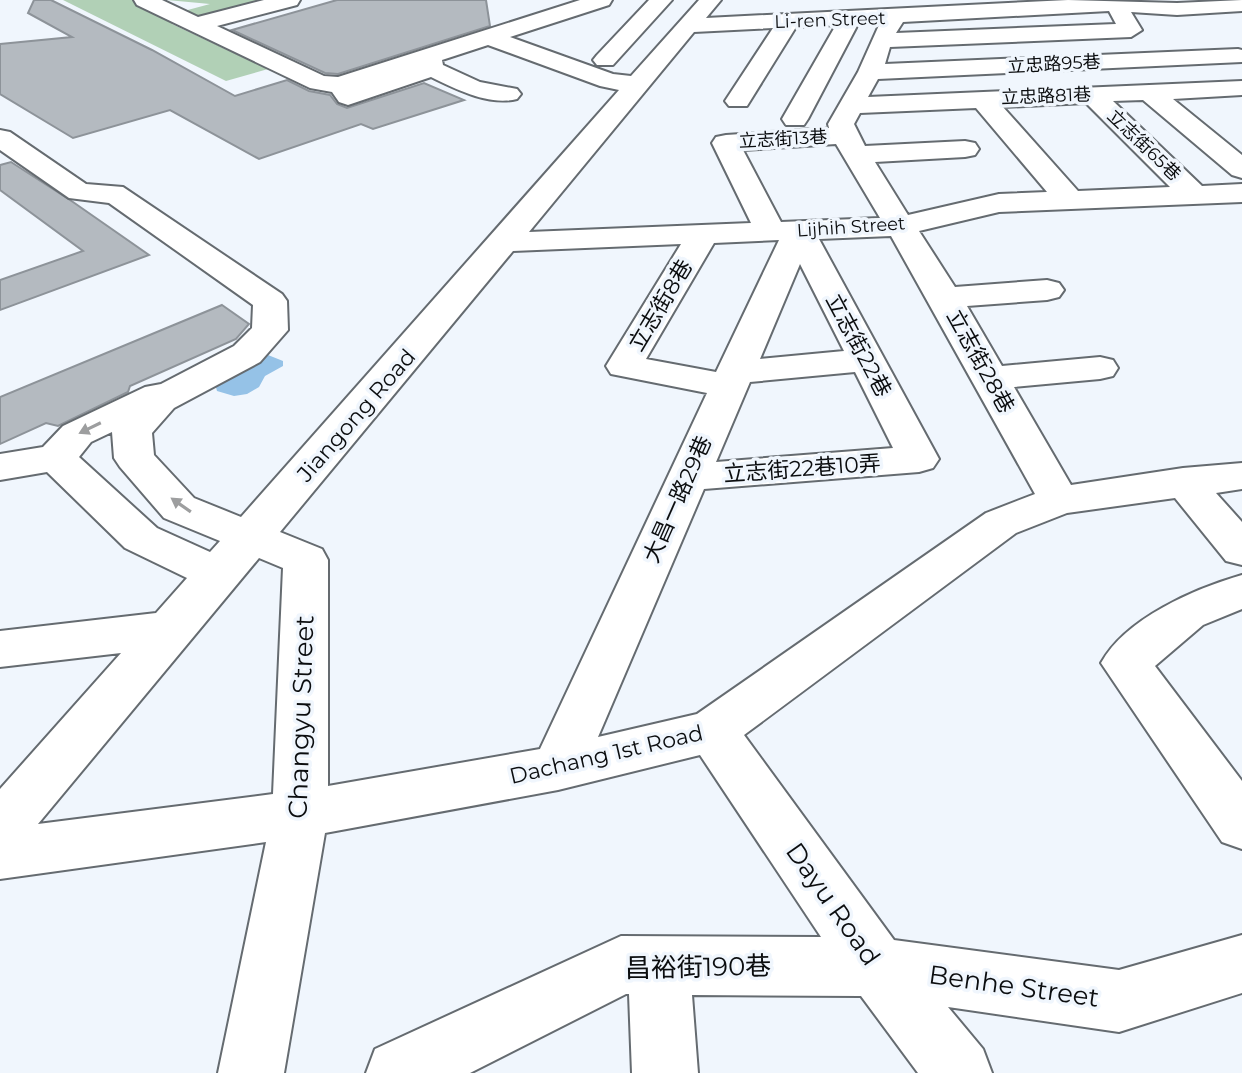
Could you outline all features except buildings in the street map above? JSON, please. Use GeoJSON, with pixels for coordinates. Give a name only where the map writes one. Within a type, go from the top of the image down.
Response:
{"type":"FeatureCollection","features":[{"type":"Feature","properties":{"kind":"street"},"geometry":{"type":"LineString","coordinates":[[145,0],[319,83],[340,85],[431,63],[488,37],[601,0]]}},
{"type":"Feature","properties":{"kind":"street"},"geometry":{"type":"LineString","coordinates":[[197,24],[289,0]]}},
{"type":"Feature","properties":{"kind":"street"},"geometry":{"type":"LineString","coordinates":[[1071,0],[1177,9],[1209,4],[1242,5]]}},
{"type":"Feature","properties":{"kind":"street"},"geometry":{"type":"LineString","coordinates":[[881,41],[1131,30],[1116,4]]}},
{"type":"Feature","properties":{"kind":"street","name":"Li-ren Street"},"geometry":{"type":"LineString","coordinates":[[645,22],[788,22],[851,10],[898,7],[1116,4]]}},
{"type":"Feature","properties":{"kind":"street"},"geometry":{"type":"LineString","coordinates":[[898,7],[870,72],[841,124],[850,145],[965,149]]}},
{"type":"Feature","properties":{"kind":"street"},"geometry":{"type":"LineString","coordinates":[[1177,9],[1240,58]]}},
{"type":"Feature","properties":{"kind":"street"},"geometry":{"type":"LineString","coordinates":[[795,119],[851,10]]}},
{"type":"Feature","properties":{"kind":"street","name":"Jiangong Road"},"geometry":{"type":"LineString","coordinates":[[0,829],[639,85],[645,22]]}},
{"type":"Feature","properties":{"kind":"street"},"geometry":{"type":"LineString","coordinates":[[738,101],[788,22]]}},
{"type":"Feature","properties":{"kind":"street"},"geometry":{"type":"LineString","coordinates":[[488,37],[609,81],[639,85]]}},
{"type":"Feature","properties":{"kind":"street","name":"立忠路95巷"},"geometry":{"type":"LineString","coordinates":[[870,72],[1240,58]]}},
{"type":"Feature","properties":{"kind":"street"},"geometry":{"type":"LineString","coordinates":[[431,63],[474,88],[508,94]]}},
{"type":"Feature","properties":{"kind":"street","name":"立忠路81巷"},"geometry":{"type":"LineString","coordinates":[[851,106],[1242,88]]}},
{"type":"Feature","properties":{"kind":"street"},"geometry":{"type":"LineString","coordinates":[[1149,92],[1242,169]]}},
{"type":"Feature","properties":{"kind":"street","name":"立志街65巷"},"geometry":{"type":"LineString","coordinates":[[1092,95],[1195,195]]}},
{"type":"Feature","properties":{"kind":"street"},"geometry":{"type":"LineString","coordinates":[[982,99],[1070,200]]}},
{"type":"Feature","properties":{"kind":"street"},"geometry":{"type":"LineString","coordinates":[[0,138],[79,192],[120,198],[270,301],[270,330],[247,354],[160,400],[132,432],[134,458],[179,508],[235,556]]}},
{"type":"Feature","properties":{"kind":"street","name":"立志街13巷"},"geometry":{"type":"LineString","coordinates":[[785,232],[726,143],[850,145]]}},
{"type":"Feature","properties":{"kind":"street","name":"立志街28巷"},"geometry":{"type":"LineString","coordinates":[[850,145],[945,298],[1059,500]]}},
{"type":"Feature","properties":{"kind":"street","name":"Lijhih Street"},"geometry":{"type":"LineString","coordinates":[[505,242],[899,226],[999,203],[1242,193]]}},
{"type":"Feature","properties":{"kind":"street"},"geometry":{"type":"LineString","coordinates":[[0,467],[56,458],[77,434],[237,353],[262,331],[264,317],[261,304],[109,194]]}},
{"type":"Feature","properties":{"kind":"street","name":"立志街22巷"},"geometry":{"type":"LineString","coordinates":[[785,232],[830,292],[919,459]]}},
{"type":"Feature","properties":{"kind":"street","name":"大昌一路29巷"},"geometry":{"type":"LineString","coordinates":[[558,768],[770,293],[785,232]]}},
{"type":"Feature","properties":{"kind":"street","name":"立志街8巷"},"geometry":{"type":"LineString","coordinates":[[702,236],[624,366],[731,379]]}},
{"type":"Feature","properties":{"kind":"street"},"geometry":{"type":"LineString","coordinates":[[945,298],[1047,290]]}},
{"type":"Feature","properties":{"kind":"street"},"geometry":{"type":"LineString","coordinates":[[770,293],[830,292]]}},
{"type":"Feature","properties":{"kind":"street"},"geometry":{"type":"LineString","coordinates":[[731,379],[866,360]]}},
{"type":"Feature","properties":{"kind":"street"},"geometry":{"type":"LineString","coordinates":[[990,378],[1100,368]]}},
{"type":"Feature","properties":{"kind":"street"},"geometry":{"type":"LineString","coordinates":[[56,458],[141,538],[235,556]]}},
{"type":"Feature","properties":{"kind":"street","name":"立志街22巷10弄"},"geometry":{"type":"LineString","coordinates":[[686,477],[919,459]]}},
{"type":"Feature","properties":{"kind":"street","name":"Dachang 1st Road"},"geometry":{"type":"LineString","coordinates":[[0,854],[300,814],[558,768],[712,731],[1001,523],[1059,500],[1183,481],[1242,476]]}},
{"type":"Feature","properties":{"kind":"street"},"geometry":{"type":"LineString","coordinates":[[1183,481],[1242,550]]}},
{"type":"Feature","properties":{"kind":"street","name":"Changyu Street"},"geometry":{"type":"LineString","coordinates":[[235,556],[306,560],[300,814],[251,1073]]}},
{"type":"Feature","properties":{"kind":"street"},"geometry":{"type":"LineString","coordinates":[[1242,591],[1186,613],[1126,663],[1242,825]]}},
{"type":"Feature","properties":{"kind":"street"},"geometry":{"type":"LineString","coordinates":[[0,649],[173,629]]}},
{"type":"Feature","properties":{"kind":"street","name":"Dayu Road"},"geometry":{"type":"LineString","coordinates":[[712,731],[877,967],[959,1073]]}},
{"type":"Feature","properties":{"kind":"street","name":"Benhe Street"},"geometry":{"type":"LineString","coordinates":[[877,967],[1119,1001],[1242,964]]}},
{"type":"Feature","properties":{"kind":"street","name":"昌裕街190巷"},"geometry":{"type":"LineString","coordinates":[[399,1073],[621,965],[877,967]]}},
{"type":"Feature","properties":{"kind":"street"},"geometry":{"type":"LineString","coordinates":[[659,965],[665,1073]]}},
{"type":"Feature","properties":{"kind":"green space"},"geometry":{"type":"Polygon","coordinates":[[[63,0],[141,0],[183,20],[172,24],[268,69],[226,81],[63,0]]]}},
{"type":"Feature","properties":{"kind":"green space"},"geometry":{"type":"Polygon","coordinates":[[[167,0],[269,0],[200,18],[184,11],[210,4],[167,0]]]}},
{"type":"Feature","properties":{"kind":"water"},"geometry":{"type":"Polygon","coordinates":[[[263,353],[283,361],[283,366],[265,376],[259,387],[247,394],[234,396],[217,391],[214,380],[263,353]]]}}]}
